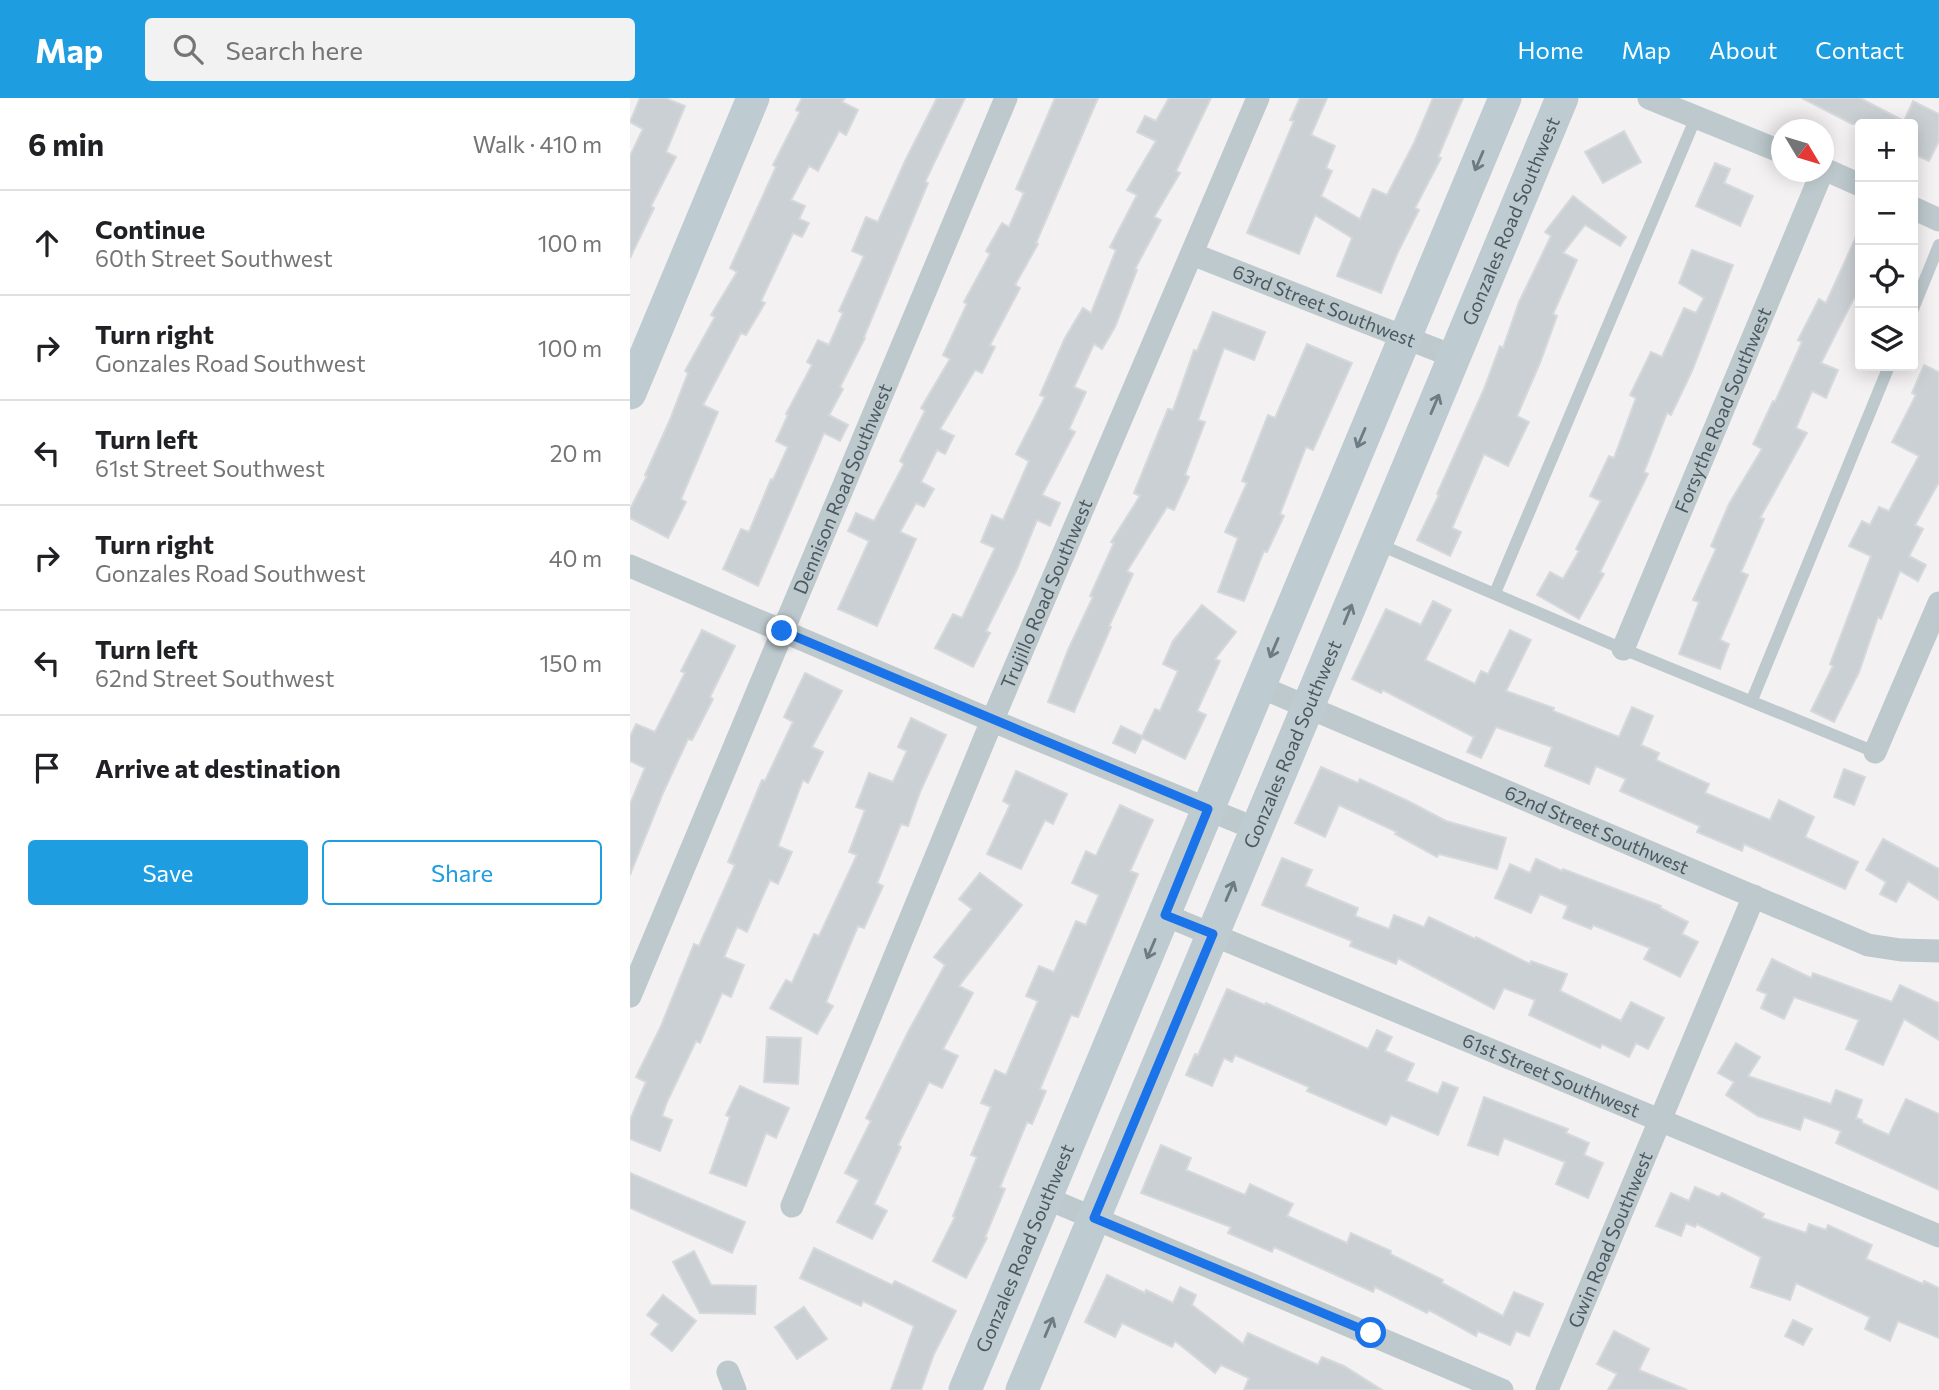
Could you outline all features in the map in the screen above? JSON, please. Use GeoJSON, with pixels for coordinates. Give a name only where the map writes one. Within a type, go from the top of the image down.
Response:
{"type":"FeatureCollection","features":[{"type":"Feature","properties":{"kind":"street"},"geometry":{"type":"LineString","coordinates":[[630,393],[753,98]]}},
{"type":"Feature","properties":{"kind":"street","name":"Dennison Road Southwest"},"geometry":{"type":"LineString","coordinates":[[630,996],[1006,98]]}},
{"type":"Feature","properties":{"kind":"street","name":"Trujillo Road Southwest"},"geometry":{"type":"LineString","coordinates":[[792,1206],[993,721],[1258,98]]}},
{"type":"Feature","properties":{"kind":"street","name":"Gonzales Road Southwest"},"geometry":{"type":"LineString","coordinates":[[965,1390],[1505,98]]}},
{"type":"Feature","properties":{"kind":"street","name":"Gonzales Road Southwest"},"geometry":{"type":"LineString","coordinates":[[1022,1390],[1256,829],[1310,708],[1562,98]]}},
{"type":"Feature","properties":{"kind":"street"},"geometry":{"type":"LineString","coordinates":[[1648,98],[1771,148]]}},
{"type":"Feature","properties":{"kind":"street"},"geometry":{"type":"LineString","coordinates":[[1834,174],[1855,183]]}},
{"type":"Feature","properties":{"kind":"street","name":"Forsythe Road Southwest"},"geometry":{"type":"LineString","coordinates":[[1623,649],[1818,182]]}},
{"type":"Feature","properties":{"kind":"street"},"geometry":{"type":"LineString","coordinates":[[1918,210],[1939,220]]}},
{"type":"Feature","properties":{"kind":"street","name":"63rd Street Southwest"},"geometry":{"type":"LineString","coordinates":[[1192,254],[1455,357]]}},
{"type":"Feature","properties":{"kind":"street"},"geometry":{"type":"LineString","coordinates":[[630,566],[993,721],[1256,829]]}},
{"type":"Feature","properties":{"kind":"street"},"geometry":{"type":"LineString","coordinates":[[1875,752],[1939,603]]}},
{"type":"Feature","properties":{"kind":"street","name":"62nd Street Southwest"},"geometry":{"type":"LineString","coordinates":[[1258,687],[1868,945],[1901,950],[1939,951]]}},
{"type":"Feature","properties":{"kind":"street","name":"Gwin Road Southwest"},"geometry":{"type":"LineString","coordinates":[[1547,1390],[1754,896]]}},
{"type":"Feature","properties":{"kind":"street","name":"61st Street Southwest"},"geometry":{"type":"LineString","coordinates":[[1165,915],[1939,1236]]}},
{"type":"Feature","properties":{"kind":"street"},"geometry":{"type":"LineString","coordinates":[[1046,1198],[1502,1390]]}},
{"type":"Feature","properties":{"kind":"lane"},"geometry":{"type":"LineString","coordinates":[[1495,593],[1696,117]]}},
{"type":"Feature","properties":{"kind":"lane"},"geometry":{"type":"LineString","coordinates":[[1913,308],[1939,245]]}},
{"type":"Feature","properties":{"kind":"lane"},"geometry":{"type":"LineString","coordinates":[[1752,700],[1887,371]]}},
{"type":"Feature","properties":{"kind":"lane"},"geometry":{"type":"LineString","coordinates":[[1377,543],[1623,649],[1875,752]]}},
{"type":"Feature","properties":{"kind":"building"},"geometry":{"type":"Polygon","coordinates":[[[640,98],[665,98],[685,106],[666,152],[676,157],[651,206],[654,208],[630,258],[630,156],[643,129],[630,122],[640,98]]]}},
{"type":"Feature","properties":{"kind":"building"},"geometry":{"type":"Polygon","coordinates":[[[802,98],[845,98],[842,102],[858,110],[846,135],[839,131],[818,171],[809,166],[791,200],[805,206],[799,219],[809,223],[802,237],[793,233],[761,301],[765,303],[746,335],[741,333],[703,405],[718,412],[681,499],[686,502],[668,538],[630,518],[630,509],[669,422],[688,373],[685,371],[715,317],[711,315],[737,272],[730,268],[776,167],[773,165],[800,112],[796,110],[802,98]]]}},
{"type":"Feature","properties":{"kind":"building"},"geometry":{"type":"Polygon","coordinates":[[[937,98],[965,98],[925,182],[928,183],[865,338],[829,415],[848,425],[840,441],[824,433],[758,586],[723,569],[741,529],[749,532],[771,479],[773,480],[788,447],[776,441],[788,415],[786,414],[812,365],[807,362],[818,340],[829,345],[843,313],[839,311],[864,256],[852,251],[866,217],[878,222],[937,98]]]}},
{"type":"Feature","properties":{"kind":"building"},"geometry":{"type":"Polygon","coordinates":[[[1055,98],[1098,98],[1036,243],[1038,244],[1015,285],[1020,288],[990,345],[995,347],[982,373],[975,370],[940,429],[954,436],[945,454],[937,450],[921,482],[934,489],[924,507],[916,503],[900,532],[916,539],[877,626],[838,609],[869,541],[848,531],[856,513],[874,521],[904,464],[900,461],[925,411],[921,408],[950,359],[943,355],[967,304],[964,302],[990,254],[986,251],[1002,223],[1009,227],[1024,193],[1016,189],[1055,98]]]}},
{"type":"Feature","properties":{"kind":"building"},"geometry":{"type":"Polygon","coordinates":[[[1169,98],[1211,98],[1176,171],[1180,173],[1154,217],[1161,220],[1135,269],[1137,270],[1115,327],[1102,349],[1094,344],[1074,387],[1086,392],[1069,429],[1075,432],[1042,495],[1060,503],[1050,526],[1037,520],[1017,569],[986,631],[990,633],[973,667],[935,648],[953,614],[962,618],[995,548],[981,542],[992,515],[1003,520],[1029,461],[1016,454],[1045,397],[1040,395],[1065,338],[1083,308],[1091,313],[1116,250],[1110,247],[1137,195],[1127,190],[1156,141],[1137,132],[1145,116],[1156,121],[1169,98]]]}},
{"type":"Feature","properties":{"kind":"building"},"geometry":{"type":"Polygon","coordinates":[[[1300,98],[1327,98],[1311,135],[1335,146],[1326,168],[1332,171],[1321,196],[1360,219],[1373,189],[1387,195],[1414,143],[1433,98],[1463,98],[1438,157],[1441,158],[1415,208],[1419,210],[1381,293],[1337,276],[1352,238],[1315,215],[1299,254],[1247,233],[1294,121],[1290,120],[1300,98]]]}},
{"type":"Feature","properties":{"kind":"building"},"geometry":{"type":"Polygon","coordinates":[[[1802,98],[1860,98],[1900,119],[1855,119],[1855,124],[1802,98]]]}},
{"type":"Feature","properties":{"kind":"building"},"geometry":{"type":"Polygon","coordinates":[[[1913,101],[1939,114],[1939,141],[1929,161],[1918,156],[1918,119],[1905,119],[1913,101]]]}},
{"type":"Feature","properties":{"kind":"building"},"geometry":{"type":"Polygon","coordinates":[[[1624,131],[1641,162],[1603,183],[1585,152],[1624,131]]]}},
{"type":"Feature","properties":{"kind":"building"},"geometry":{"type":"Polygon","coordinates":[[[1715,163],[1730,169],[1724,183],[1753,196],[1740,226],[1696,206],[1715,163]]]}},
{"type":"Feature","properties":{"kind":"building"},"geometry":{"type":"Polygon","coordinates":[[[1573,196],[1626,237],[1620,246],[1585,225],[1563,253],[1577,260],[1553,314],[1557,316],[1517,416],[1529,422],[1508,466],[1484,454],[1452,528],[1461,532],[1450,556],[1417,540],[1439,495],[1437,494],[1484,389],[1500,346],[1503,348],[1519,302],[1551,236],[1545,232],[1573,196]]]}},
{"type":"Feature","properties":{"kind":"building"},"geometry":{"type":"Polygon","coordinates":[[[1855,239],[1855,298],[1821,363],[1838,370],[1826,398],[1812,391],[1796,428],[1807,433],[1760,518],[1764,519],[1741,572],[1748,575],[1720,640],[1729,644],[1720,669],[1679,654],[1699,602],[1693,600],[1716,549],[1711,546],[1729,504],[1762,449],[1753,444],[1802,342],[1798,340],[1819,299],[1826,303],[1855,239]]]}},
{"type":"Feature","properties":{"kind":"building"},"geometry":{"type":"Polygon","coordinates":[[[1692,250],[1733,265],[1692,371],[1671,415],[1667,413],[1644,472],[1648,474],[1600,572],[1604,574],[1579,619],[1537,595],[1550,572],[1563,579],[1579,551],[1576,549],[1601,501],[1590,496],[1609,456],[1614,458],[1636,398],[1630,395],[1651,352],[1662,357],[1684,308],[1696,313],[1704,298],[1679,283],[1692,250]]]}},
{"type":"Feature","properties":{"kind":"building"},"geometry":{"type":"Polygon","coordinates":[[[1213,312],[1265,332],[1254,360],[1224,348],[1198,420],[1205,422],[1185,475],[1189,477],[1174,510],[1167,507],[1127,571],[1133,574],[1074,712],[1048,702],[1068,650],[1093,597],[1090,596],[1114,543],[1111,542],[1140,496],[1134,493],[1168,409],[1173,410],[1194,350],[1197,351],[1213,312]]]}},
{"type":"Feature","properties":{"kind":"building"},"geometry":{"type":"Polygon","coordinates":[[[1307,344],[1352,363],[1313,450],[1306,447],[1280,514],[1284,516],[1267,552],[1264,551],[1244,601],[1218,592],[1238,538],[1225,532],[1247,483],[1242,481],[1268,415],[1275,418],[1307,344]]]}},
{"type":"Feature","properties":{"kind":"building"},"geometry":{"type":"Polygon","coordinates":[[[1924,365],[1939,372],[1939,482],[1915,525],[1923,529],[1909,556],[1926,565],[1918,581],[1900,571],[1881,619],[1878,617],[1859,672],[1834,722],[1811,711],[1833,666],[1830,664],[1871,556],[1849,546],[1862,521],[1870,525],[1879,507],[1889,511],[1919,456],[1892,442],[1916,395],[1912,393],[1924,365]]]}},
{"type":"Feature","properties":{"kind":"building"},"geometry":{"type":"Polygon","coordinates":[[[1433,601],[1451,610],[1425,660],[1475,684],[1481,671],[1488,674],[1510,630],[1531,640],[1506,691],[1554,708],[1553,711],[1619,737],[1632,707],[1653,716],[1641,745],[1659,753],[1656,760],[1709,784],[1705,793],[1770,820],[1779,800],[1814,817],[1805,837],[1858,862],[1845,889],[1744,844],[1742,851],[1697,832],[1700,826],[1620,791],[1626,779],[1596,766],[1589,784],[1545,766],[1552,747],[1496,727],[1481,758],[1467,752],[1474,737],[1383,690],[1381,693],[1352,679],[1386,609],[1421,625],[1433,601]]]}},
{"type":"Feature","properties":{"kind":"building"},"geometry":{"type":"Polygon","coordinates":[[[1202,605],[1236,632],[1215,659],[1220,661],[1197,711],[1206,715],[1185,759],[1142,738],[1135,753],[1113,743],[1121,726],[1142,736],[1155,709],[1160,711],[1178,671],[1163,664],[1173,641],[1202,605]]]}},
{"type":"Feature","properties":{"kind":"building"},"geometry":{"type":"Polygon","coordinates":[[[702,630],[735,646],[710,697],[713,699],[692,740],[688,739],[663,793],[630,875],[630,804],[645,768],[630,761],[630,737],[636,724],[655,732],[685,673],[681,671],[702,630]]]}},
{"type":"Feature","properties":{"kind":"building"},"geometry":{"type":"Polygon","coordinates":[[[805,673],[842,691],[812,747],[823,752],[808,783],[803,780],[778,846],[792,852],[778,884],[770,880],[747,932],[737,927],[724,957],[744,965],[731,997],[722,993],[700,1043],[696,1041],[667,1102],[662,1116],[672,1120],[660,1151],[630,1139],[630,1120],[646,1082],[636,1077],[661,1026],[694,944],[699,946],[735,865],[728,862],[762,780],[765,781],[793,722],[784,717],[805,673]]]}},
{"type":"Feature","properties":{"kind":"building"},"geometry":{"type":"Polygon","coordinates":[[[911,718],[946,735],[908,826],[901,824],[877,883],[883,886],[864,928],[858,926],[826,1002],[833,1006],[817,1034],[770,1008],[786,980],[792,983],[814,934],[819,936],[857,855],[849,852],[865,810],[856,807],[869,773],[893,782],[907,751],[898,747],[911,718]]]}},
{"type":"Feature","properties":{"kind":"building"},"geometry":{"type":"Polygon","coordinates":[[[1321,767],[1358,783],[1360,779],[1446,821],[1506,838],[1497,869],[1439,854],[1437,857],[1395,834],[1397,832],[1339,805],[1325,837],[1295,823],[1321,767]]]}},
{"type":"Feature","properties":{"kind":"building"},"geometry":{"type":"Polygon","coordinates":[[[1844,769],[1865,777],[1854,805],[1834,797],[1844,769]]]}},
{"type":"Feature","properties":{"kind":"building"},"geometry":{"type":"Polygon","coordinates":[[[1016,771],[1067,794],[1053,824],[1045,820],[1021,869],[987,854],[1010,805],[1003,801],[1016,771]]]}},
{"type":"Feature","properties":{"kind":"building"},"geometry":{"type":"Polygon","coordinates":[[[1120,805],[1153,820],[1130,871],[1138,874],[1078,1017],[1071,1015],[1040,1089],[1046,1091],[1032,1124],[1027,1122],[1000,1187],[1005,1189],[985,1237],[987,1238],[966,1278],[933,1261],[955,1217],[953,1216],[977,1157],[971,1155],[991,1107],[981,1103],[995,1070],[1006,1075],[1038,1001],[1026,996],[1039,966],[1054,972],[1076,921],[1086,925],[1099,895],[1072,883],[1086,851],[1096,856],[1120,805]]]}},
{"type":"Feature","properties":{"kind":"building"},"geometry":{"type":"Polygon","coordinates":[[[1883,839],[1939,869],[1939,900],[1908,881],[1896,902],[1880,894],[1886,882],[1866,870],[1883,839]]]}},
{"type":"Feature","properties":{"kind":"building"},"geometry":{"type":"Polygon","coordinates":[[[1282,858],[1312,870],[1305,886],[1358,908],[1355,916],[1389,929],[1394,915],[1424,927],[1429,917],[1530,964],[1531,961],[1567,974],[1560,991],[1621,1021],[1631,1002],[1664,1018],[1648,1049],[1636,1043],[1629,1057],[1602,1044],[1600,1048],[1529,1015],[1535,1000],[1504,988],[1494,1009],[1398,958],[1396,964],[1350,946],[1352,941],[1262,905],[1282,858]]]}},
{"type":"Feature","properties":{"kind":"building"},"geometry":{"type":"Polygon","coordinates":[[[1536,859],[1661,906],[1660,908],[1688,922],[1682,934],[1698,942],[1680,977],[1644,959],[1650,948],[1593,925],[1591,929],[1563,918],[1568,906],[1540,894],[1531,913],[1495,898],[1510,864],[1530,873],[1536,859]]]}},
{"type":"Feature","properties":{"kind":"building"},"geometry":{"type":"Polygon","coordinates":[[[980,873],[1022,905],[959,986],[973,993],[943,1049],[958,1056],[942,1088],[929,1082],[898,1145],[901,1147],[874,1204],[887,1211],[872,1239],[837,1222],[859,1180],[845,1173],[871,1121],[866,1118],[908,1032],[945,965],[934,957],[972,909],[959,899],[980,873]]]}},
{"type":"Feature","properties":{"kind":"building"},"geometry":{"type":"Polygon","coordinates":[[[1772,959],[1811,978],[1813,973],[1892,1002],[1900,985],[1939,1003],[1939,1040],[1904,1019],[1883,1065],[1846,1049],[1859,1020],[1794,997],[1784,1019],[1761,1008],[1767,994],[1757,990],[1772,959]]]}},
{"type":"Feature","properties":{"kind":"building"},"geometry":{"type":"Polygon","coordinates":[[[1227,989],[1265,1005],[1266,1003],[1368,1049],[1377,1030],[1392,1037],[1385,1051],[1414,1064],[1406,1081],[1438,1094],[1443,1082],[1458,1088],[1438,1135],[1391,1115],[1386,1125],[1307,1091],[1309,1087],[1235,1055],[1232,1062],[1224,1058],[1212,1086],[1186,1075],[1195,1054],[1198,1055],[1227,989]]]}},
{"type":"Feature","properties":{"kind":"building"},"geometry":{"type":"Polygon","coordinates":[[[767,1037],[801,1038],[798,1084],[764,1082],[767,1037]]]}},
{"type":"Feature","properties":{"kind":"building"},"geometry":{"type":"Polygon","coordinates":[[[1736,1043],[1760,1057],[1748,1076],[1831,1104],[1836,1090],[1862,1100],[1856,1118],[1889,1135],[1906,1099],[1939,1114],[1939,1190],[1836,1143],[1841,1131],[1804,1117],[1800,1130],[1758,1116],[1726,1095],[1734,1082],[1718,1073],[1736,1043]]]}},
{"type":"Feature","properties":{"kind":"building"},"geometry":{"type":"Polygon","coordinates":[[[740,1086],[789,1108],[776,1138],[766,1133],[746,1186],[710,1173],[730,1117],[726,1115],[740,1086]]]}},
{"type":"Feature","properties":{"kind":"building"},"geometry":{"type":"Polygon","coordinates":[[[1484,1097],[1568,1129],[1566,1133],[1589,1143],[1584,1155],[1603,1163],[1588,1198],[1556,1184],[1565,1162],[1504,1138],[1498,1155],[1468,1145],[1484,1097]]]}},
{"type":"Feature","properties":{"kind":"building"},"geometry":{"type":"Polygon","coordinates":[[[1161,1145],[1191,1158],[1186,1170],[1245,1195],[1250,1184],[1293,1204],[1287,1216],[1347,1243],[1351,1233],[1391,1251],[1390,1254],[1443,1280],[1442,1283],[1503,1316],[1514,1292],[1543,1304],[1529,1336],[1516,1331],[1510,1345],[1478,1331],[1476,1336],[1429,1310],[1427,1313],[1375,1287],[1373,1292],[1274,1247],[1272,1252],[1228,1233],[1231,1227],[1141,1193],[1161,1145]]]}},
{"type":"Feature","properties":{"kind":"building"},"geometry":{"type":"Polygon","coordinates":[[[630,1173],[745,1222],[732,1253],[630,1208],[630,1173]]]}},
{"type":"Feature","properties":{"kind":"building"},"geometry":{"type":"Polygon","coordinates":[[[1695,1187],[1719,1197],[1722,1193],[1764,1214],[1762,1218],[1806,1233],[1809,1224],[1826,1230],[1828,1225],[1872,1245],[1866,1259],[1923,1284],[1924,1281],[1939,1288],[1939,1338],[1898,1321],[1890,1341],[1865,1329],[1870,1317],[1796,1283],[1790,1300],[1751,1287],[1761,1257],[1697,1224],[1695,1227],[1686,1223],[1681,1236],[1656,1226],[1671,1193],[1689,1201],[1695,1187]]]}},
{"type":"Feature","properties":{"kind":"building"},"geometry":{"type":"Polygon","coordinates":[[[814,1248],[892,1285],[895,1281],[956,1311],[934,1354],[921,1390],[891,1390],[914,1326],[863,1301],[861,1306],[800,1278],[814,1248]]]}},
{"type":"Feature","properties":{"kind":"building"},"geometry":{"type":"Polygon","coordinates":[[[694,1251],[711,1285],[756,1286],[755,1314],[700,1313],[673,1262],[694,1251]]]}},
{"type":"Feature","properties":{"kind":"building"},"geometry":{"type":"Polygon","coordinates":[[[1107,1275],[1173,1303],[1180,1287],[1196,1295],[1192,1305],[1243,1344],[1248,1333],[1318,1365],[1322,1357],[1344,1366],[1382,1390],[1244,1390],[1249,1378],[1221,1365],[1215,1373],[1175,1341],[1172,1347],[1122,1323],[1115,1337],[1085,1322],[1107,1275]]]}},
{"type":"Feature","properties":{"kind":"building"},"geometry":{"type":"Polygon","coordinates":[[[663,1295],[696,1321],[672,1351],[651,1334],[659,1324],[647,1315],[663,1295]]]}},
{"type":"Feature","properties":{"kind":"building"},"geometry":{"type":"Polygon","coordinates":[[[804,1307],[827,1339],[797,1359],[775,1327],[804,1307]]]}},
{"type":"Feature","properties":{"kind":"building"},"geometry":{"type":"Polygon","coordinates":[[[1793,1320],[1812,1329],[1803,1345],[1785,1336],[1793,1320]]]}},
{"type":"Feature","properties":{"kind":"building"},"geometry":{"type":"Polygon","coordinates":[[[1614,1331],[1649,1349],[1639,1370],[1687,1390],[1608,1390],[1617,1374],[1597,1364],[1614,1331]]]}},
{"type":"Feature","properties":{"kind":"route"},"geometry":{"type":"LineString","coordinates":[[782,631],[1208,809],[1165,915],[1213,934],[1094,1218],[1371,1333]]}}]}
